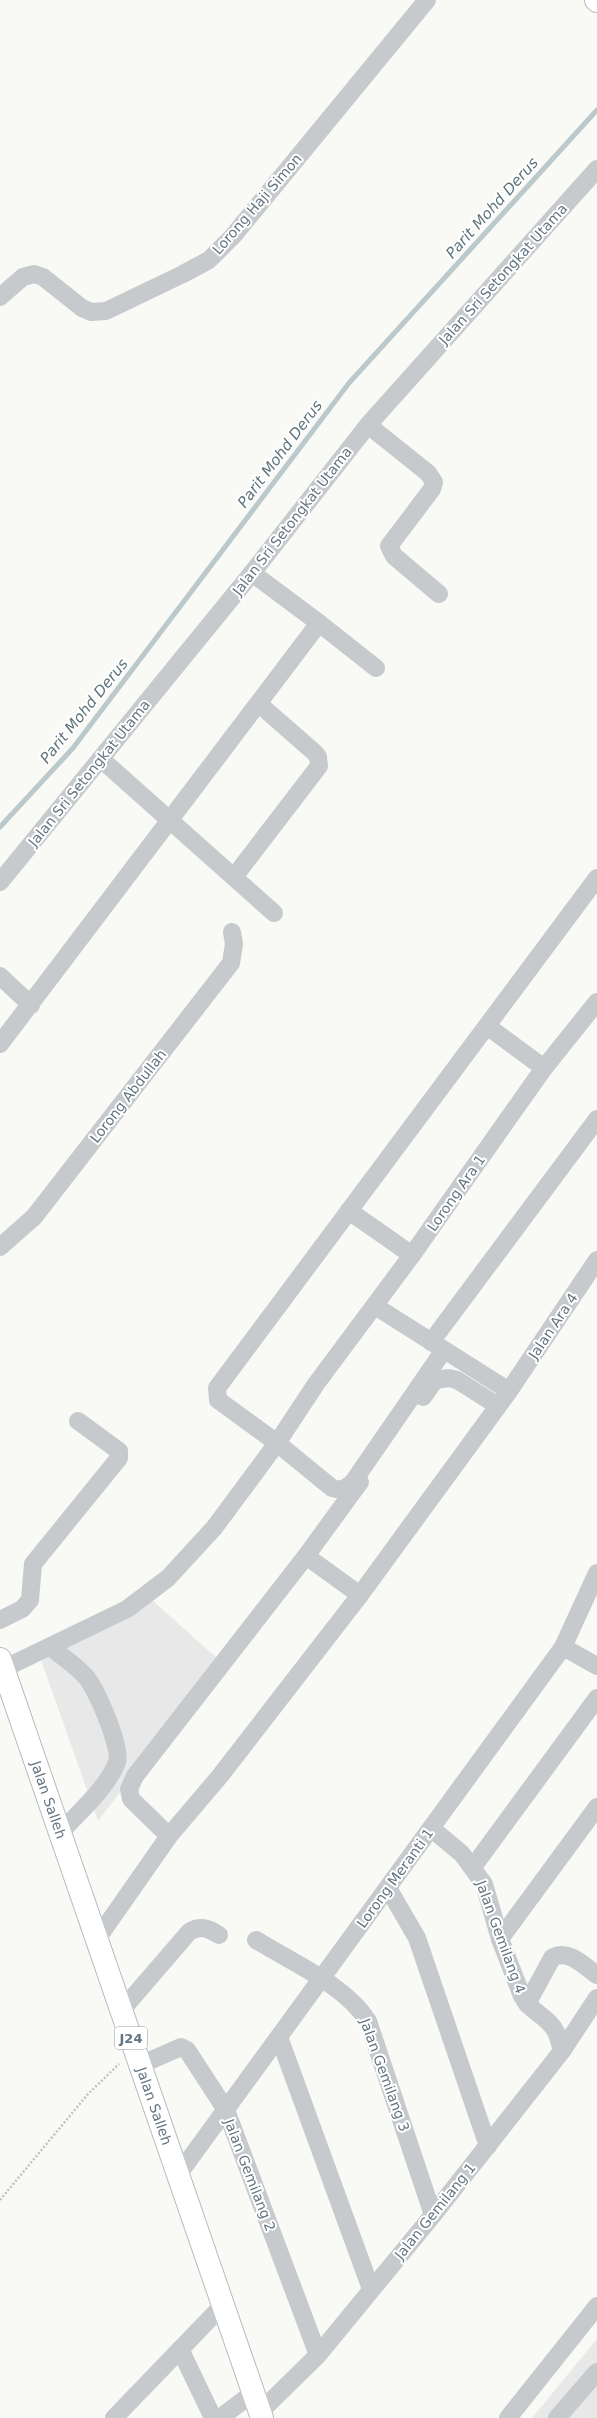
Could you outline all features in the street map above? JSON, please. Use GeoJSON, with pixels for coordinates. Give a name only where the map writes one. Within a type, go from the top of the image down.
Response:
{"type":"FeatureCollection","features":[{"type":"Feature","properties":{"kind":"main road","name":"Jalan Salleh"},"geometry":{"type":"LineString","coordinates":[[2,1664],[258,2408]]}},
{"type":"Feature","properties":{"kind":"street","name":"Lorong Haji Simon"},"geometry":{"type":"LineString","coordinates":[[0,297],[23,277],[34,274],[43,277],[86,310],[91,312],[106,311],[209,260],[233,236],[428,0]]}},
{"type":"Feature","properties":{"kind":"street","name":"Jalan Sri Setongkat Utama"},"geometry":{"type":"LineString","coordinates":[[0,882],[252,573],[368,425],[597,170]]}},
{"type":"Feature","properties":{"kind":"street"},"geometry":{"type":"LineString","coordinates":[[368,425],[428,473],[433,480],[432,489],[389,546],[394,556],[439,594]]}},
{"type":"Feature","properties":{"kind":"street"},"geometry":{"type":"LineString","coordinates":[[252,573],[376,668]]}},
{"type":"Feature","properties":{"kind":"street"},"geometry":{"type":"LineString","coordinates":[[0,1044],[319,623]]}},
{"type":"Feature","properties":{"kind":"street"},"geometry":{"type":"LineString","coordinates":[[234,877],[319,766],[318,757],[315,753],[259,704]]}},
{"type":"Feature","properties":{"kind":"street"},"geometry":{"type":"LineString","coordinates":[[101,759],[274,913]]}},
{"type":"Feature","properties":{"kind":"street"},"geometry":{"type":"LineString","coordinates":[[597,878],[218,1388],[218,1400],[277,1443],[332,1488],[340,1491],[346,1488],[353,1482],[438,1346],[597,1119]]}},
{"type":"Feature","properties":{"kind":"street","name":"Lorong Abdullah"},"geometry":{"type":"LineString","coordinates":[[0,1247],[34,1217],[230,963],[234,954],[232,932]]}},
{"type":"Feature","properties":{"kind":"street"},"geometry":{"type":"LineString","coordinates":[[0,976],[31,1005]]}},
{"type":"Feature","properties":{"kind":"street","name":"Lorong Ara 1"},"geometry":{"type":"LineString","coordinates":[[2,1664],[51,1647],[127,1609],[168,1578],[214,1528],[277,1443],[316,1384],[412,1255],[544,1068],[597,1002]]}},
{"type":"Feature","properties":{"kind":"street"},"geometry":{"type":"LineString","coordinates":[[487,1026],[544,1068]]}},
{"type":"Feature","properties":{"kind":"street"},"geometry":{"type":"LineString","coordinates":[[350,1211],[412,1255]]}},
{"type":"Feature","properties":{"kind":"street","name":"Jalan Ara 4"},"geometry":{"type":"LineString","coordinates":[[97,1939],[169,1836],[220,1776],[360,1595],[509,1391],[597,1260]]}},
{"type":"Feature","properties":{"kind":"street"},"geometry":{"type":"LineString","coordinates":[[375,1306],[509,1391]]}},
{"type":"Feature","properties":{"kind":"street"},"geometry":{"type":"LineString","coordinates":[[169,1836],[131,1799],[128,1789],[135,1776],[306,1556],[435,1380],[449,1378],[457,1380],[498,1406]]}},
{"type":"Feature","properties":{"kind":"street"},"geometry":{"type":"LineString","coordinates":[[0,1620],[22,1609],[30,1600],[33,1564],[119,1458],[118,1452],[78,1421]]}},
{"type":"Feature","properties":{"kind":"street"},"geometry":{"type":"LineString","coordinates":[[306,1556],[360,1595]]}},
{"type":"Feature","properties":{"kind":"street","name":"Lorong Meranti 1"},"geometry":{"type":"LineString","coordinates":[[178,2175],[563,1647],[597,1572]]}},
{"type":"Feature","properties":{"kind":"street"},"geometry":{"type":"LineString","coordinates":[[51,1647],[77,1668],[94,1688],[117,1747],[118,1760],[106,1781],[60,1834]]}},
{"type":"Feature","properties":{"kind":"street"},"geometry":{"type":"LineString","coordinates":[[563,1647],[597,1666]]}},
{"type":"Feature","properties":{"kind":"street"},"geometry":{"type":"LineString","coordinates":[[473,1867],[597,1698]]}},
{"type":"Feature","properties":{"kind":"street"},"geometry":{"type":"LineString","coordinates":[[500,1939],[597,1807]]}},
{"type":"Feature","properties":{"kind":"street","name":"Jalan Gemilang 4"},"geometry":{"type":"LineString","coordinates":[[431,1828],[473,1867],[484,1884],[500,1939],[522,1996],[527,2004],[550,2023],[556,2032],[562,2050]]}},
{"type":"Feature","properties":{"kind":"street"},"geometry":{"type":"LineString","coordinates":[[388,1888],[417,1938],[488,2146]]}},
{"type":"Feature","properties":{"kind":"street"},"geometry":{"type":"LineString","coordinates":[[121,2011],[189,1932],[194,1929],[208,1928],[219,1935]]}},
{"type":"Feature","properties":{"kind":"street","name":"Jalan Gemilang 3"},"geometry":{"type":"LineString","coordinates":[[256,1940],[352,2000],[368,2021],[433,2215]]}},
{"type":"Feature","properties":{"kind":"street"},"geometry":{"type":"LineString","coordinates":[[527,2004],[552,1958],[558,1954],[566,1954],[597,1975]]}},
{"type":"Feature","properties":{"kind":"street","name":"Jalan Gemilang 1"},"geometry":{"type":"LineString","coordinates":[[220,2418],[258,2408],[318,2355],[370,2289],[433,2215],[488,2146],[562,2050],[597,1998]]}},
{"type":"Feature","properties":{"kind":"street"},"geometry":{"type":"LineString","coordinates":[[279,2037],[370,2289]]}},
{"type":"Feature","properties":{"kind":"street","name":"Jalan Gemilang 2"},"geometry":{"type":"LineString","coordinates":[[138,2058],[181,2046],[187,2050],[226,2110],[318,2355]]}},
{"type":"Feature","properties":{"kind":"street"},"geometry":{"type":"LineString","coordinates":[[114,2418],[223,2305]]}},
{"type":"Feature","properties":{"kind":"street"},"geometry":{"type":"LineString","coordinates":[[508,2418],[597,2306]]}},
{"type":"Feature","properties":{"kind":"street"},"geometry":{"type":"LineString","coordinates":[[180,2349],[213,2418]]}},
{"type":"Feature","properties":{"kind":"street"},"geometry":{"type":"LineString","coordinates":[[557,2418],[597,2372]]}},
{"type":"Feature","properties":{"kind":"path"},"geometry":{"type":"LineString","coordinates":[[0,2200],[88,2094],[108,2073],[138,2058]]}},
{"type":"Feature","properties":{"kind":"shaded area"},"geometry":{"type":"Polygon","coordinates":[[[152,1600],[220,1661],[98,1821],[41,1660],[152,1600]]]}},
{"type":"Feature","properties":{"kind":"shaded area"},"geometry":{"type":"Polygon","coordinates":[[[597,2339],[597,2418],[532,2418],[597,2339]]]}},
{"type":"Feature","properties":{"kind":"waterway","name":"Parit Mohd Derus"},"geometry":{"type":"LineString","coordinates":[[0,827],[73,748],[349,383],[597,110]]}}]}
